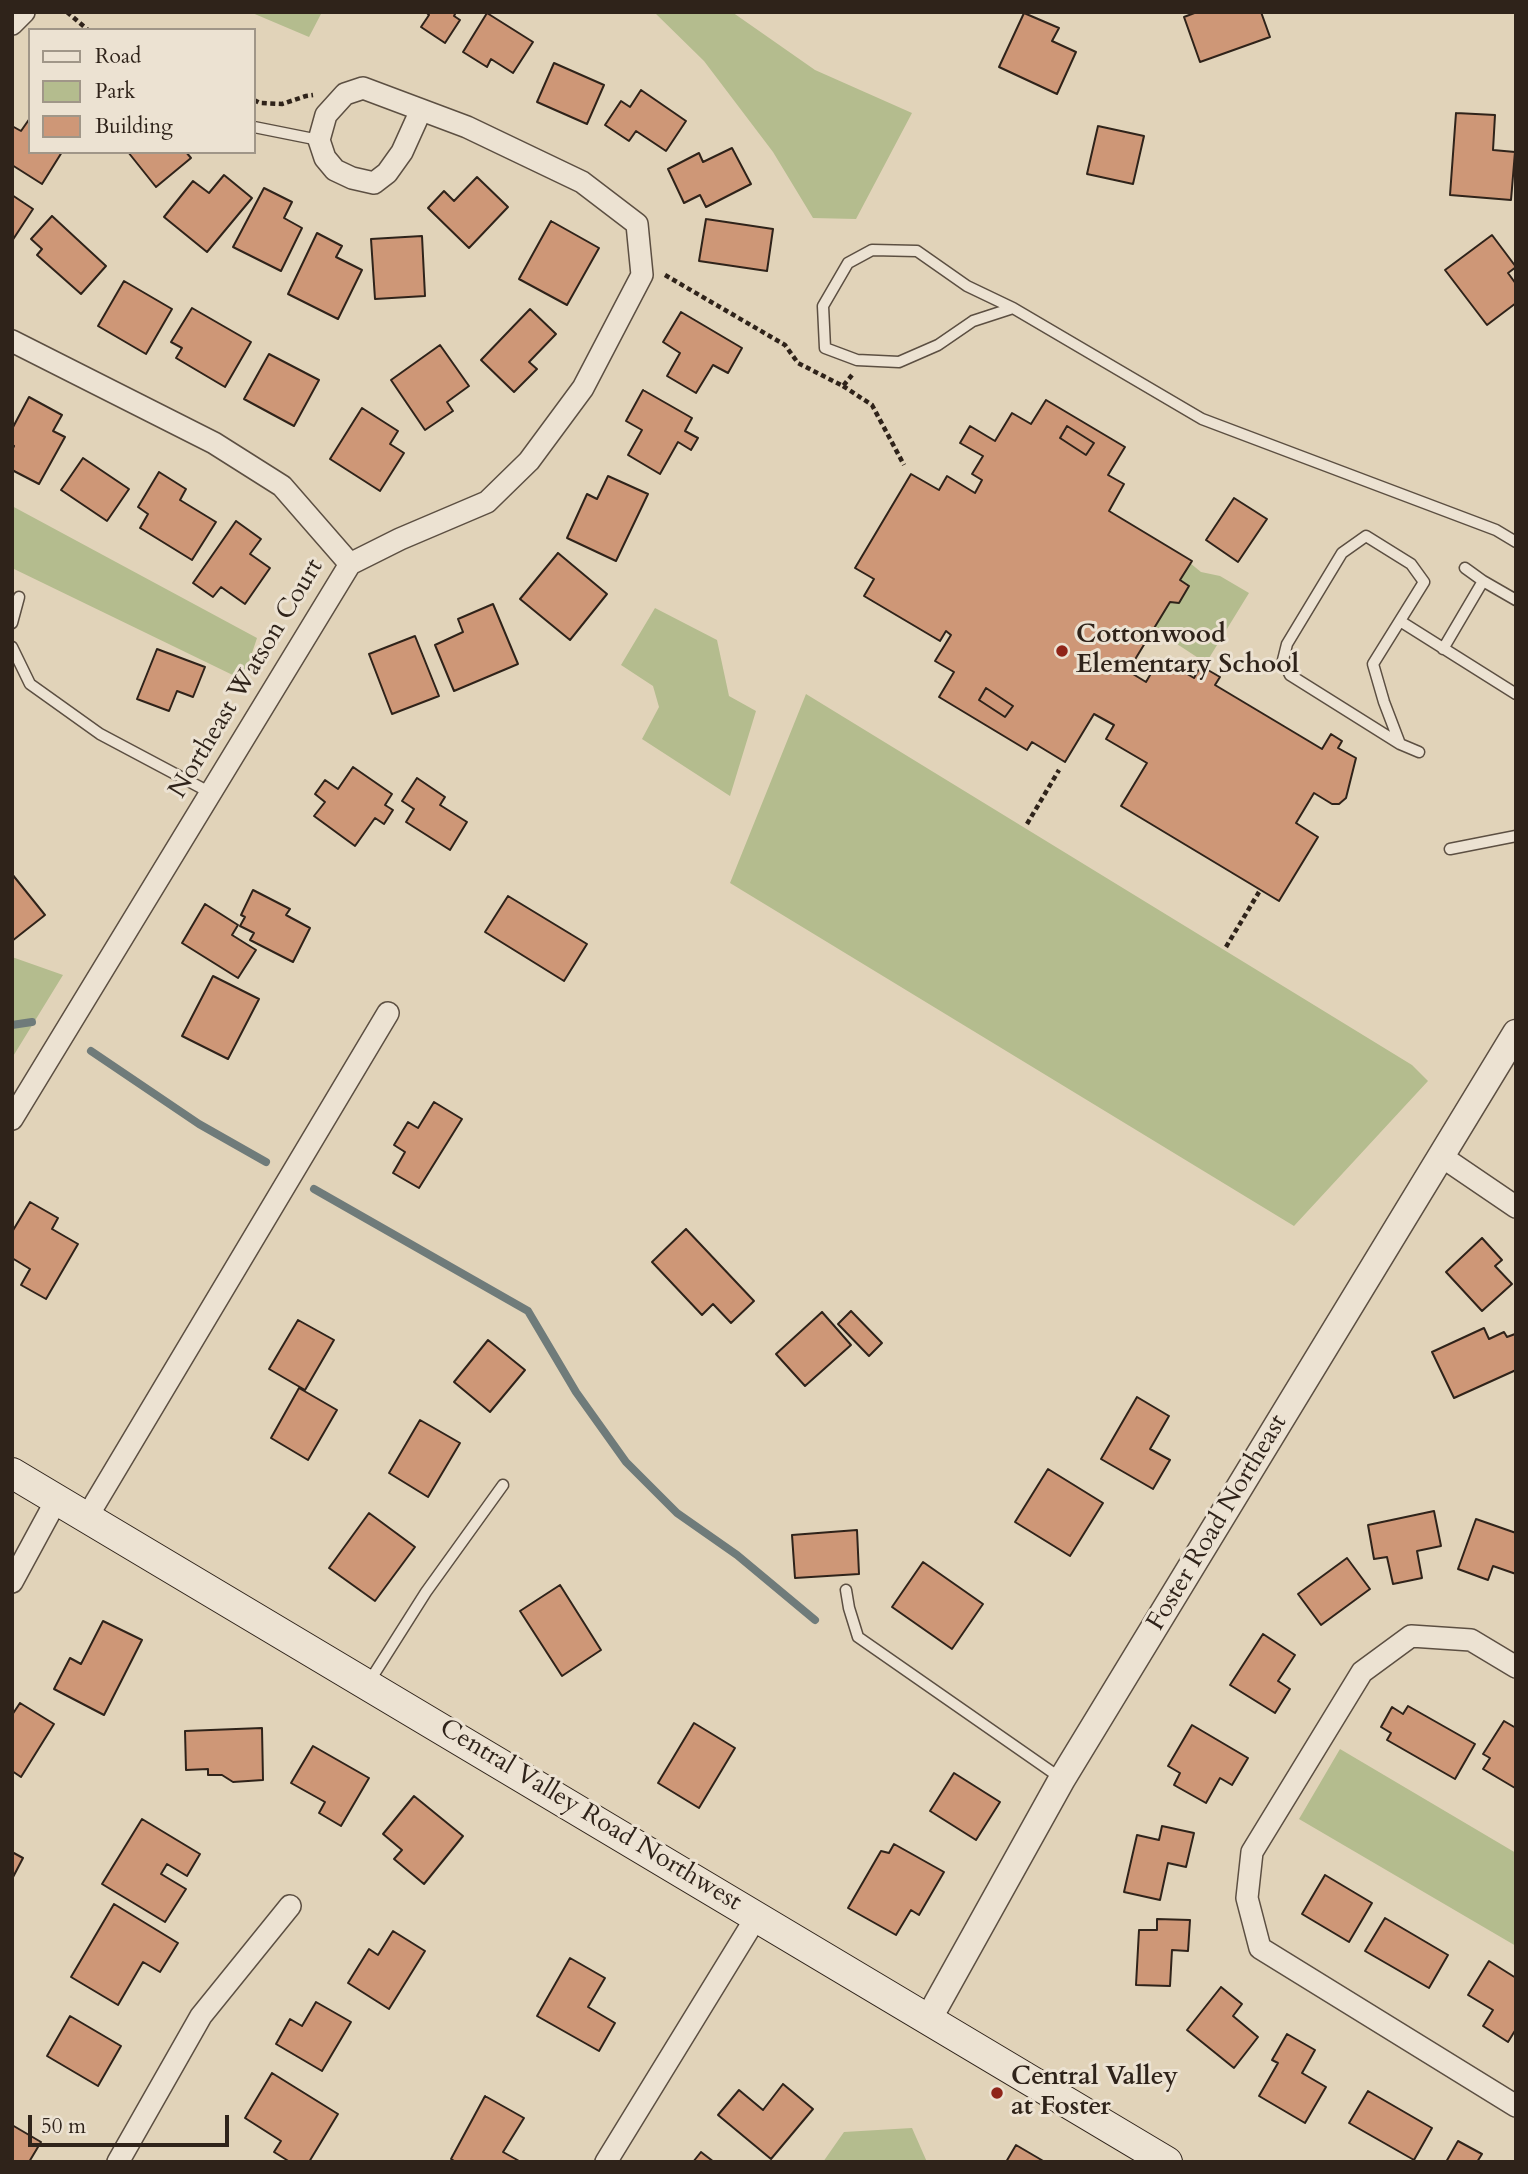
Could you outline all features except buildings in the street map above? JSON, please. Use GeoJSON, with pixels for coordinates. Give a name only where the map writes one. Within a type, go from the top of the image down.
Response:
{"type":"FeatureCollection","features":[{"type":"Feature","properties":{"kind":"main road","name":"Central Valley Road Northwest"},"geometry":{"type":"LineString","coordinates":[[12,1473],[929,2018],[1166,2162]]}},
{"type":"Feature","properties":{"kind":"street"},"geometry":{"type":"LineString","coordinates":[[12,24],[24,12]]}},
{"type":"Feature","properties":{"kind":"street","name":"Northeast Watson Court"},"geometry":{"type":"LineString","coordinates":[[12,1119],[350,564],[400,539],[487,502],[529,461],[583,388],[642,275],[637,223],[582,182],[467,127],[363,88],[345,94]]}},
{"type":"Feature","properties":{"kind":"street"},"geometry":{"type":"LineString","coordinates":[[345,94],[326,115],[319,140],[325,158],[335,170],[352,178],[374,183],[387,173],[402,152],[421,110]]}},
{"type":"Feature","properties":{"kind":"street"},"geometry":{"type":"LineString","coordinates":[[12,341],[214,443],[282,486],[350,564]]}},
{"type":"Feature","properties":{"kind":"street"},"geometry":{"type":"LineString","coordinates":[[87,1517],[388,1013]]}},
{"type":"Feature","properties":{"kind":"street","name":"Foster Road Northeast"},"geometry":{"type":"LineString","coordinates":[[929,2018],[1062,1779],[1516,1033]]}},
{"type":"Feature","properties":{"kind":"street"},"geometry":{"type":"LineString","coordinates":[[1441,1156],[1516,1207]]}},
{"type":"Feature","properties":{"kind":"street"},"geometry":{"type":"LineString","coordinates":[[12,1582],[57,1499]]}},
{"type":"Feature","properties":{"kind":"street"},"geometry":{"type":"LineString","coordinates":[[1516,1667],[1471,1640],[1411,1636],[1362,1672],[1252,1852],[1247,1898],[1260,1948],[1516,2106]]}},
{"type":"Feature","properties":{"kind":"street"},"geometry":{"type":"LineString","coordinates":[[118,2162],[201,2016],[290,1906]]}},
{"type":"Feature","properties":{"kind":"street"},"geometry":{"type":"LineString","coordinates":[[606,2162],[757,1916]]}},
{"type":"Feature","properties":{"kind":"lane"},"geometry":{"type":"LineString","coordinates":[[256,127],[319,140]]}},
{"type":"Feature","properties":{"kind":"lane"},"geometry":{"type":"LineString","coordinates":[[1013,308],[973,321],[938,345],[899,362],[864,360],[825,348],[822,306],[848,263],[873,250],[917,251],[967,286],[1013,308],[1202,419],[1496,530],[1516,541]]}},
{"type":"Feature","properties":{"kind":"lane"},"geometry":{"type":"LineString","coordinates":[[1400,744],[1373,664],[1424,582],[1411,564],[1366,536],[1342,553],[1287,644],[1283,660],[1290,675],[1400,744],[1419,752]]}},
{"type":"Feature","properties":{"kind":"lane"},"geometry":{"type":"LineString","coordinates":[[1465,568],[1516,600]]}},
{"type":"Feature","properties":{"kind":"lane"},"geometry":{"type":"LineString","coordinates":[[1443,649],[1483,581]]}},
{"type":"Feature","properties":{"kind":"lane"},"geometry":{"type":"LineString","coordinates":[[12,624],[19,597]]}},
{"type":"Feature","properties":{"kind":"lane"},"geometry":{"type":"LineString","coordinates":[[1399,621],[1516,694]]}},
{"type":"Feature","properties":{"kind":"lane"},"geometry":{"type":"LineString","coordinates":[[12,647],[30,684],[100,734],[211,793]]}},
{"type":"Feature","properties":{"kind":"lane"},"geometry":{"type":"LineString","coordinates":[[1450,849],[1516,836]]}},
{"type":"Feature","properties":{"kind":"lane"},"geometry":{"type":"LineString","coordinates":[[368,1684],[426,1592],[503,1485]]}},
{"type":"Feature","properties":{"kind":"lane"},"geometry":{"type":"LineString","coordinates":[[846,1590],[858,1637],[1062,1779]]}},
{"type":"Feature","properties":{"kind":"path"},"geometry":{"type":"LineString","coordinates":[[67,12],[86,28]]}},
{"type":"Feature","properties":{"kind":"path"},"geometry":{"type":"LineString","coordinates":[[256,100],[282,104],[306,96],[345,94]]}},
{"type":"Feature","properties":{"kind":"path"},"geometry":{"type":"LineString","coordinates":[[641,266],[659,272],[785,345],[798,363],[843,386],[872,405],[904,465]]}},
{"type":"Feature","properties":{"kind":"path"},"geometry":{"type":"LineString","coordinates":[[843,386],[864,360]]}},
{"type":"Feature","properties":{"kind":"path"},"geometry":{"type":"LineString","coordinates":[[1027,824],[1059,770]]}},
{"type":"Feature","properties":{"kind":"path"},"geometry":{"type":"LineString","coordinates":[[1226,947],[1259,892]]}},
{"type":"Feature","properties":{"kind":"green space"},"geometry":{"type":"Polygon","coordinates":[[[250,12],[322,12],[309,37],[250,12]]]}},
{"type":"Feature","properties":{"kind":"green space"},"geometry":{"type":"Polygon","coordinates":[[[654,12],[732,12],[815,70],[912,113],[856,219],[813,218],[773,152],[704,61],[654,12]]]}},
{"type":"Feature","properties":{"kind":"green space"},"geometry":{"type":"Polygon","coordinates":[[[12,506],[257,638],[243,680],[12,568],[12,506]]]}},
{"type":"Feature","properties":{"kind":"green space"},"geometry":{"type":"Polygon","coordinates":[[[1190,563],[1201,572],[1220,576],[1249,593],[1206,663],[1154,629],[1170,602],[1179,603],[1189,586],[1180,580],[1190,563]]]}},
{"type":"Feature","properties":{"kind":"green space"},"geometry":{"type":"Polygon","coordinates":[[[655,608],[717,640],[729,696],[756,711],[730,796],[642,739],[659,707],[653,686],[621,665],[655,608]]]}},
{"type":"Feature","properties":{"kind":"green space"},"geometry":{"type":"Polygon","coordinates":[[[806,694],[1412,1065],[1428,1081],[1294,1226],[730,883],[806,694]]]}},
{"type":"Feature","properties":{"kind":"green space"},"geometry":{"type":"Polygon","coordinates":[[[12,957],[63,975],[12,1058],[12,957]]]}},
{"type":"Feature","properties":{"kind":"green space"},"geometry":{"type":"Polygon","coordinates":[[[1340,1749],[1516,1853],[1516,1946],[1299,1819],[1340,1749]]]}},
{"type":"Feature","properties":{"kind":"green space"},"geometry":{"type":"Polygon","coordinates":[[[912,2128],[927,2162],[823,2162],[844,2132],[912,2128]]]}},
{"type":"Feature","properties":{"kind":"waterway"},"geometry":{"type":"LineString","coordinates":[[12,1025],[32,1022]]}},
{"type":"Feature","properties":{"kind":"waterway"},"geometry":{"type":"LineString","coordinates":[[91,1051],[199,1124],[266,1162]]}},
{"type":"Feature","properties":{"kind":"waterway"},"geometry":{"type":"LineString","coordinates":[[314,1189],[528,1311],[576,1392],[626,1462],[677,1513],[737,1555],[815,1620]]}},
{"type":"Feature","properties":{"kind":"place","name":"Cottonwood Elementary School"},"geometry":{"type":"Point","coordinates":[1062,651]}},
{"type":"Feature","properties":{"kind":"place","name":"Central Valley at Foster"},"geometry":{"type":"Point","coordinates":[997,2093]}}]}
